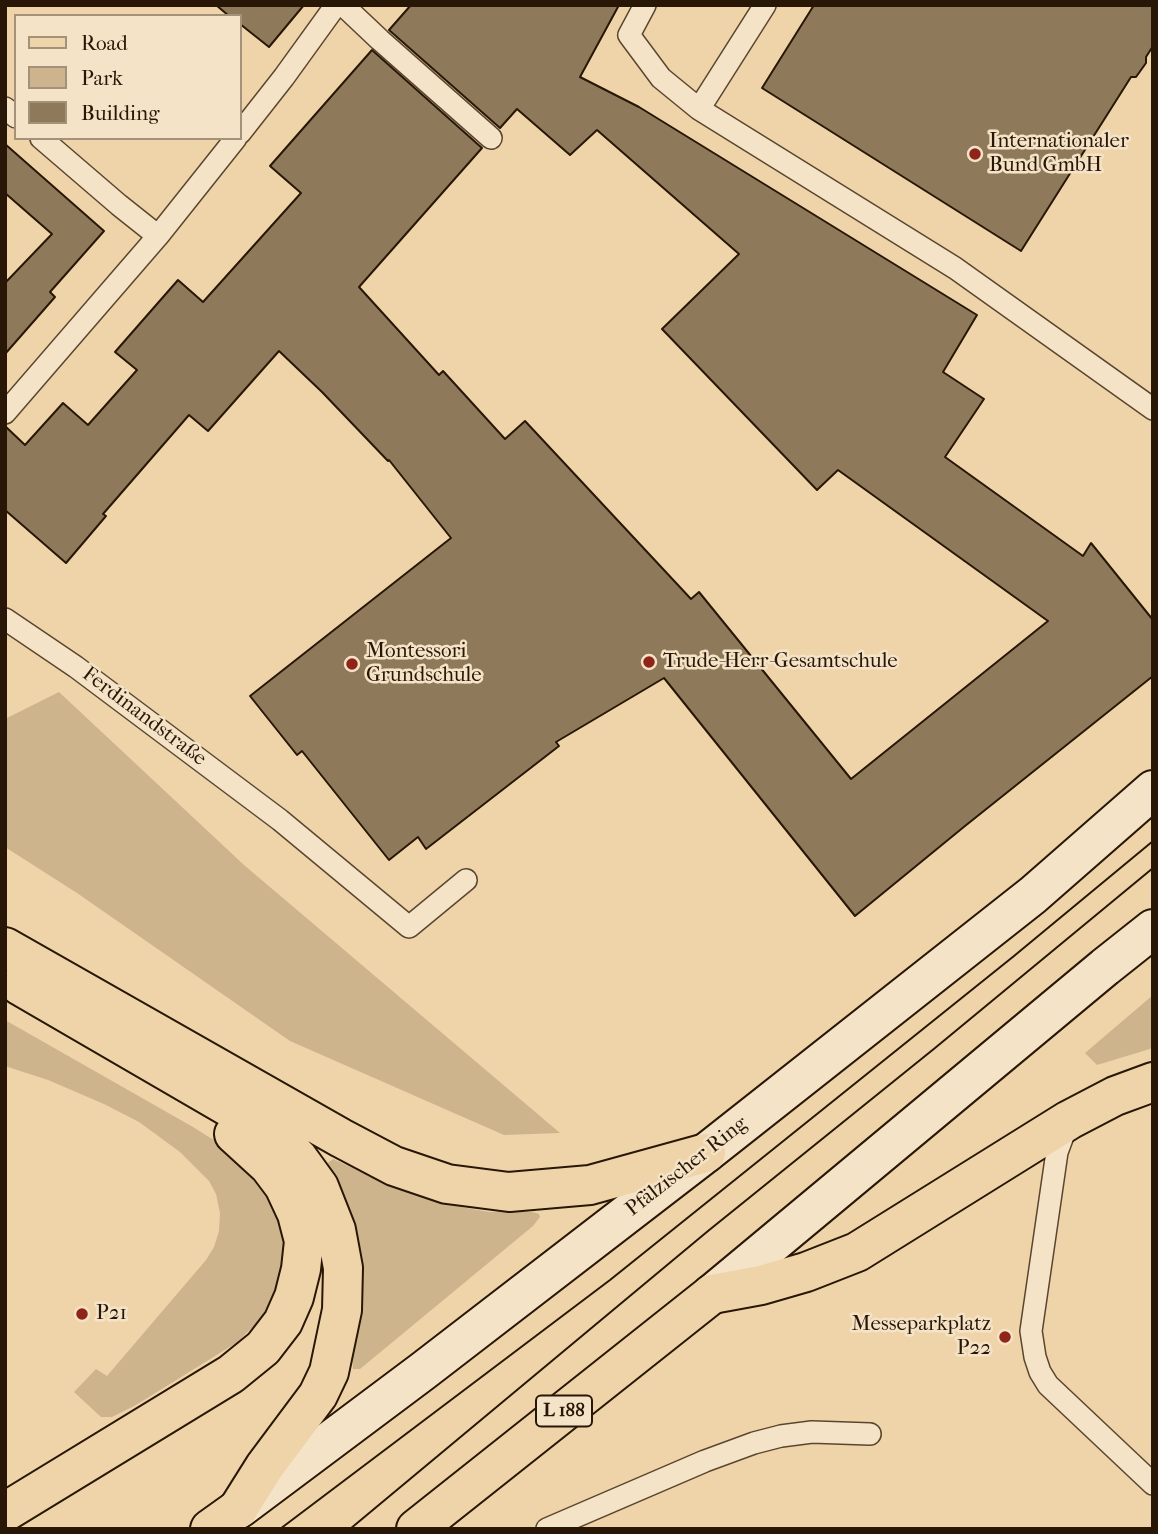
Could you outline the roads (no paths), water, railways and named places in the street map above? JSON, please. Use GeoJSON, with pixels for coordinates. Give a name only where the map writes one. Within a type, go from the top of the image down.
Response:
{"type":"FeatureCollection","features":[{"type":"Feature","properties":{"kind":"main road","name":"Pfälzischer Ring"},"geometry":{"type":"LineString","coordinates":[[224,1519],[423,1371],[706,1153],[1033,895],[1153,790]]}},
{"type":"Feature","properties":{"kind":"main road","name":"L 188"},"geometry":{"type":"LineString","coordinates":[[416,1529],[712,1294],[1094,975],[1153,929]]}},
{"type":"Feature","properties":{"kind":"main road"},"geometry":{"type":"LineString","coordinates":[[5,947],[341,1138],[394,1166],[447,1184],[509,1192],[590,1185],[706,1153]]}},
{"type":"Feature","properties":{"kind":"main road"},"geometry":{"type":"LineString","coordinates":[[5,977],[272,1132],[298,1158],[319,1187],[336,1230],[343,1268],[342,1310],[329,1372],[318,1395],[224,1519]]}},
{"type":"Feature","properties":{"kind":"main road"},"geometry":{"type":"LineString","coordinates":[[5,1512],[231,1374],[263,1348],[283,1322],[294,1297],[304,1241],[297,1214],[284,1186],[269,1167],[162,1069]]}},
{"type":"Feature","properties":{"kind":"main road"},"geometry":{"type":"LineString","coordinates":[[712,1294],[761,1285],[806,1272],[858,1252],[1069,1121],[1115,1096],[1153,1082]]}},
{"type":"Feature","properties":{"kind":"lane"},"geometry":{"type":"LineString","coordinates":[[242,130],[284,78],[336,5]]}},
{"type":"Feature","properties":{"kind":"lane"},"geometry":{"type":"LineString","coordinates":[[343,5],[491,138]]}},
{"type":"Feature","properties":{"kind":"lane"},"geometry":{"type":"LineString","coordinates":[[645,5],[629,35],[661,78],[699,109],[955,268],[1153,409]]}},
{"type":"Feature","properties":{"kind":"lane"},"geometry":{"type":"LineString","coordinates":[[699,109],[765,5]]}},
{"type":"Feature","properties":{"kind":"lane"},"geometry":{"type":"LineString","coordinates":[[43,140],[158,236]]}},
{"type":"Feature","properties":{"kind":"lane"},"geometry":{"type":"LineString","coordinates":[[5,413],[158,236],[234,140]]}},
{"type":"Feature","properties":{"kind":"lane","name":"Ferdinandstraße"},"geometry":{"type":"LineString","coordinates":[[5,619],[76,667],[280,820],[409,927],[466,880]]}},
{"type":"Feature","properties":{"kind":"lane"},"geometry":{"type":"LineString","coordinates":[[1069,1121],[1057,1152],[1031,1331],[1035,1357],[1048,1385],[1153,1484]]}},
{"type":"Feature","properties":{"kind":"lane"},"geometry":{"type":"LineString","coordinates":[[547,1529],[705,1461],[754,1443],[812,1432],[870,1434]]}},
{"type":"Feature","properties":{"kind":"tram line"},"geometry":{"type":"LineString","coordinates":[[280,1529],[610,1280],[1153,841]]}},
{"type":"Feature","properties":{"kind":"tram line"},"geometry":{"type":"LineString","coordinates":[[350,1529],[708,1231],[1153,868]]}},
{"type":"Feature","properties":{"kind":"place","name":"Internationaler Bund GmbH"},"geometry":{"type":"Point","coordinates":[975,154]}},
{"type":"Feature","properties":{"kind":"place","name":"Trude-Herr-Gesamtschule"},"geometry":{"type":"Point","coordinates":[649,662]}},
{"type":"Feature","properties":{"kind":"place","name":"Montessori Grundschule"},"geometry":{"type":"Point","coordinates":[352,664]}},
{"type":"Feature","properties":{"kind":"place","name":"P21"},"geometry":{"type":"Point","coordinates":[82,1314]}},
{"type":"Feature","properties":{"kind":"place","name":"Messeparkplatz P22"},"geometry":{"type":"Point","coordinates":[1005,1337]}}]}
